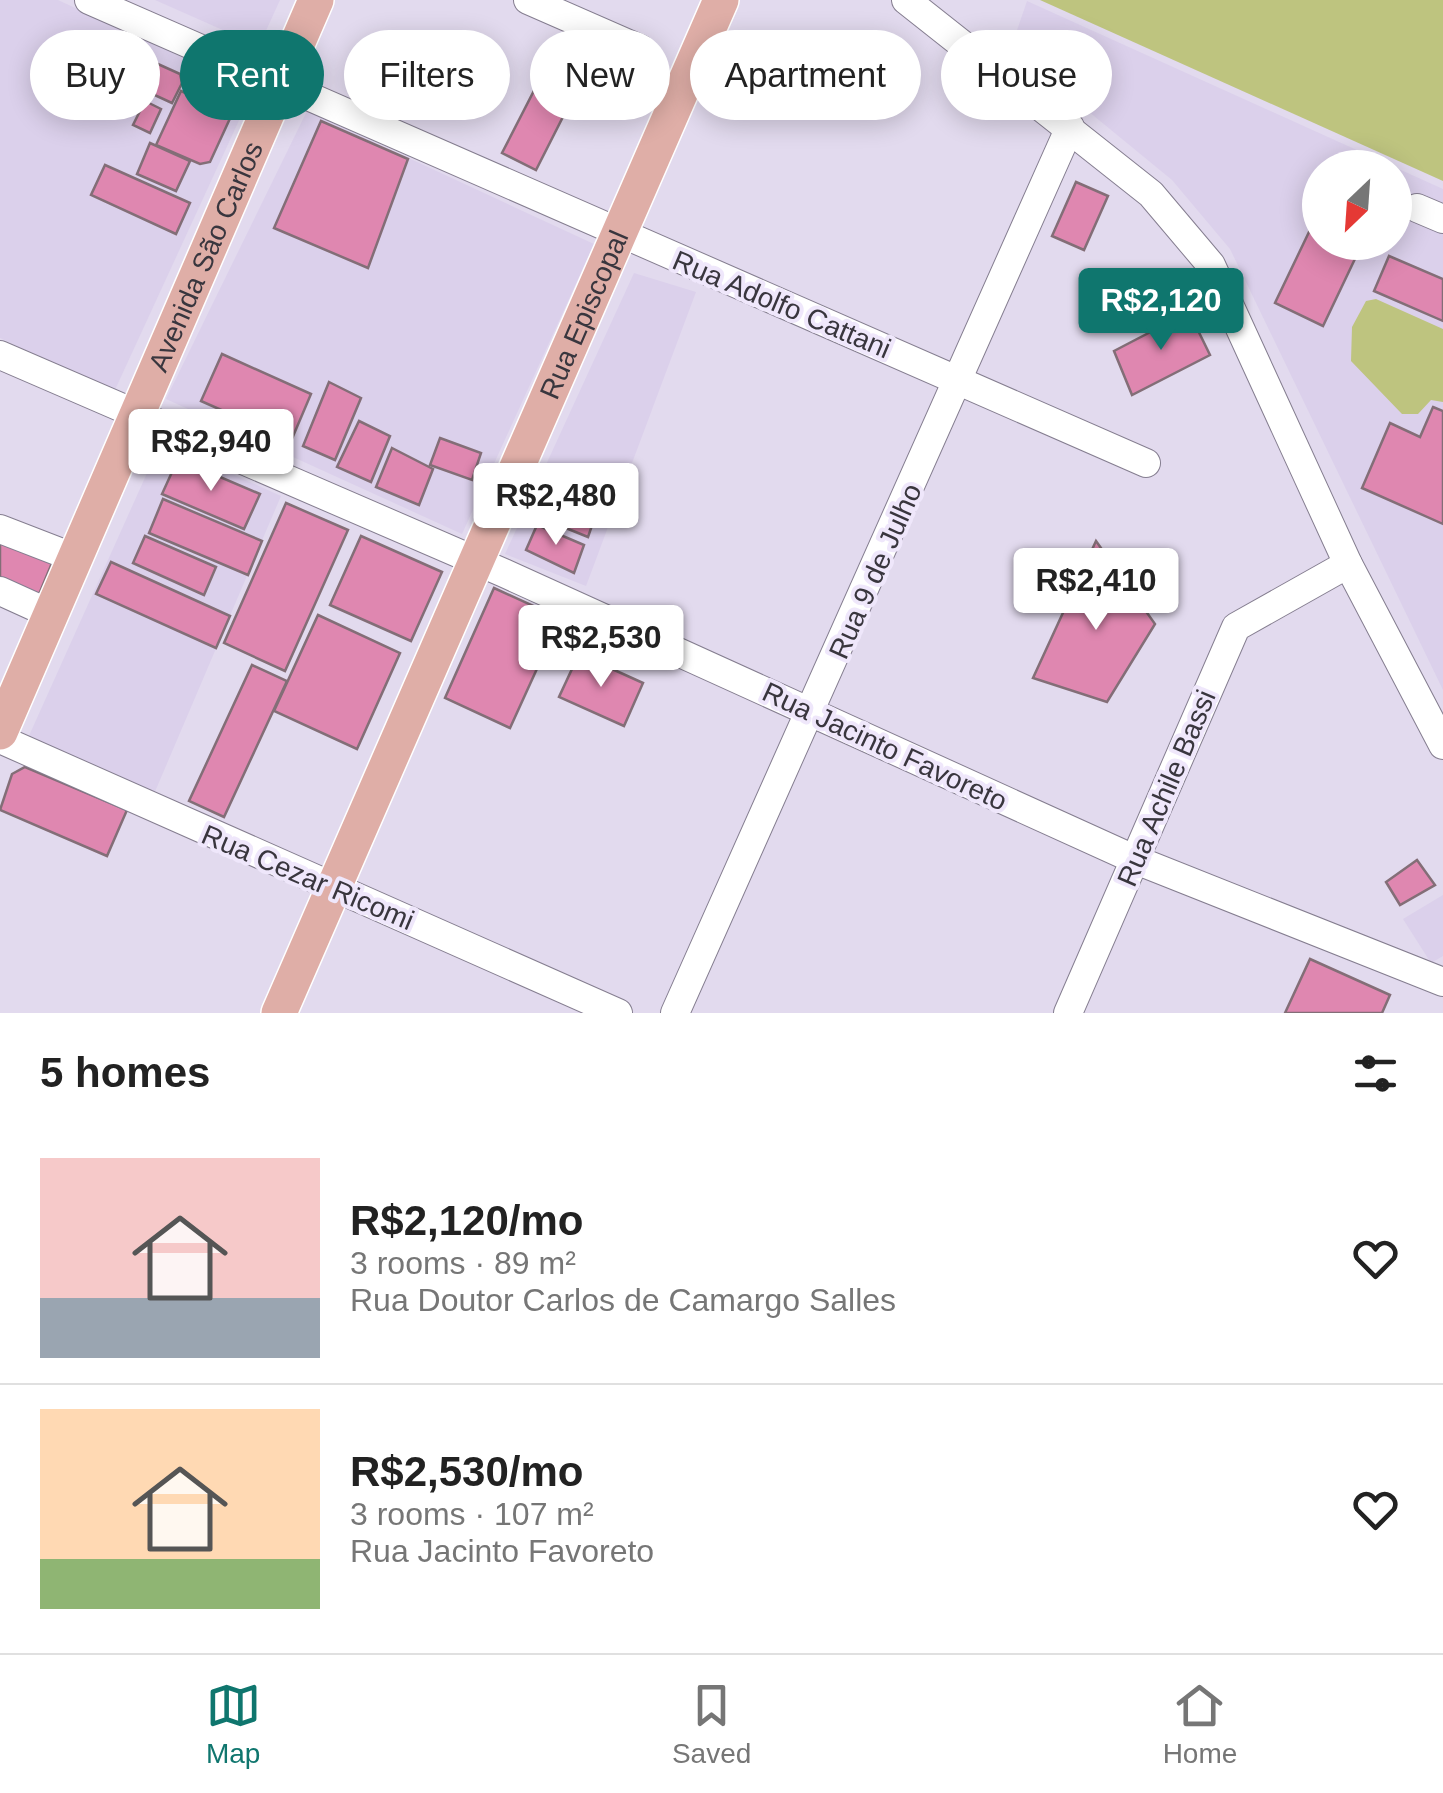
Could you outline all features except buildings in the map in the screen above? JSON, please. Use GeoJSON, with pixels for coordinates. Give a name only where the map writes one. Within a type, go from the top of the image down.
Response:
{"type":"FeatureCollection","features":[{"type":"Feature","properties":{"kind":"main road","name":"Avenida São Carlos"},"geometry":{"type":"LineString","coordinates":[[303,30],[316,0]]}},
{"type":"Feature","properties":{"kind":"main road","name":"Rua Episcopal"},"geometry":{"type":"LineString","coordinates":[[278,1013],[722,0]]}},
{"type":"Feature","properties":{"kind":"main road","name":"Avenida São Carlos"},"geometry":{"type":"LineString","coordinates":[[0,736],[265,120]]}},
{"type":"Feature","properties":{"kind":"street","name":"Rua Adolfo Cattani"},"geometry":{"type":"LineString","coordinates":[[89,0],[180,39]]}},
{"type":"Feature","properties":{"kind":"street"},"geometry":{"type":"LineString","coordinates":[[528,0],[597,30]]}},
{"type":"Feature","properties":{"kind":"street"},"geometry":{"type":"LineString","coordinates":[[906,0],[1152,194],[1212,266],[1348,564],[1443,745]]}},
{"type":"Feature","properties":{"kind":"street","name":"Rua Adolfo Cattani"},"geometry":{"type":"LineString","coordinates":[[324,101],[1146,464]]}},
{"type":"Feature","properties":{"kind":"street","name":"Rua 9 de Julho"},"geometry":{"type":"LineString","coordinates":[[675,1013],[1070,127]]}},
{"type":"Feature","properties":{"kind":"street","name":"Rua Jacinto Favoreto"},"geometry":{"type":"LineString","coordinates":[[0,355],[478,562],[1136,860],[1443,982]]}},
{"type":"Feature","properties":{"kind":"street"},"geometry":{"type":"LineString","coordinates":[[0,529],[76,558]]}},
{"type":"Feature","properties":{"kind":"street","name":"Rua Achile Bassi"},"geometry":{"type":"LineString","coordinates":[[1068,1013],[1236,627],[1348,564]]}},
{"type":"Feature","properties":{"kind":"street"},"geometry":{"type":"LineString","coordinates":[[0,591],[53,614]]}},
{"type":"Feature","properties":{"kind":"street","name":"Rua Cezar Ricomi"},"geometry":{"type":"LineString","coordinates":[[0,736],[618,1013]]}},
{"type":"Feature","properties":{"kind":"shaded area"},"geometry":{"type":"Polygon","coordinates":[[[0,0],[58,0],[123,30],[30,30],[30,120],[160,120],[160,47],[180,56],[180,120],[239,120],[114,392],[0,338],[0,0]]]}},
{"type":"Feature","properties":{"kind":"shaded area"},"geometry":{"type":"Polygon","coordinates":[[[155,0],[280,0],[266,30],[223,30],[155,0]]]}},
{"type":"Feature","properties":{"kind":"shaded area"},"geometry":{"type":"Polygon","coordinates":[[[1027,1],[1091,30],[1017,30],[1027,1]]]}},
{"type":"Feature","properties":{"kind":"shaded area"},"geometry":{"type":"Polygon","coordinates":[[[1112,39],[1357,150],[1302,150],[1302,260],[1412,260],[1412,175],[1443,189],[1443,690],[1230,249],[1172,180],[1099,120],[1112,120],[1112,39]]]}},
{"type":"Feature","properties":{"kind":"shaded area"},"geometry":{"type":"Polygon","coordinates":[[[324,119],[594,244],[462,534],[166,399],[303,120],[324,119]]]}},
{"type":"Feature","properties":{"kind":"shaded area"},"geometry":{"type":"Polygon","coordinates":[[[634,273],[696,292],[586,586],[505,554],[634,273]]]}},
{"type":"Feature","properties":{"kind":"shaded area"},"geometry":{"type":"Polygon","coordinates":[[[161,442],[281,496],[154,794],[28,738],[161,442]]]}},
{"type":"Feature","properties":{"kind":"shaded area"},"geometry":{"type":"Polygon","coordinates":[[[1443,895],[1443,956],[1431,963],[1403,919],[1443,895]]]}},
{"type":"Feature","properties":{"kind":"green space"},"geometry":{"type":"Polygon","coordinates":[[[1040,0],[1443,0],[1443,181],[1412,167],[1412,150],[1374,150],[1040,0]]]}},
{"type":"Feature","properties":{"kind":"green space"},"geometry":{"type":"Polygon","coordinates":[[[1376,299],[1443,329],[1443,402],[1431,400],[1418,414],[1402,414],[1351,361],[1352,327],[1366,301],[1376,299]]]}}]}
